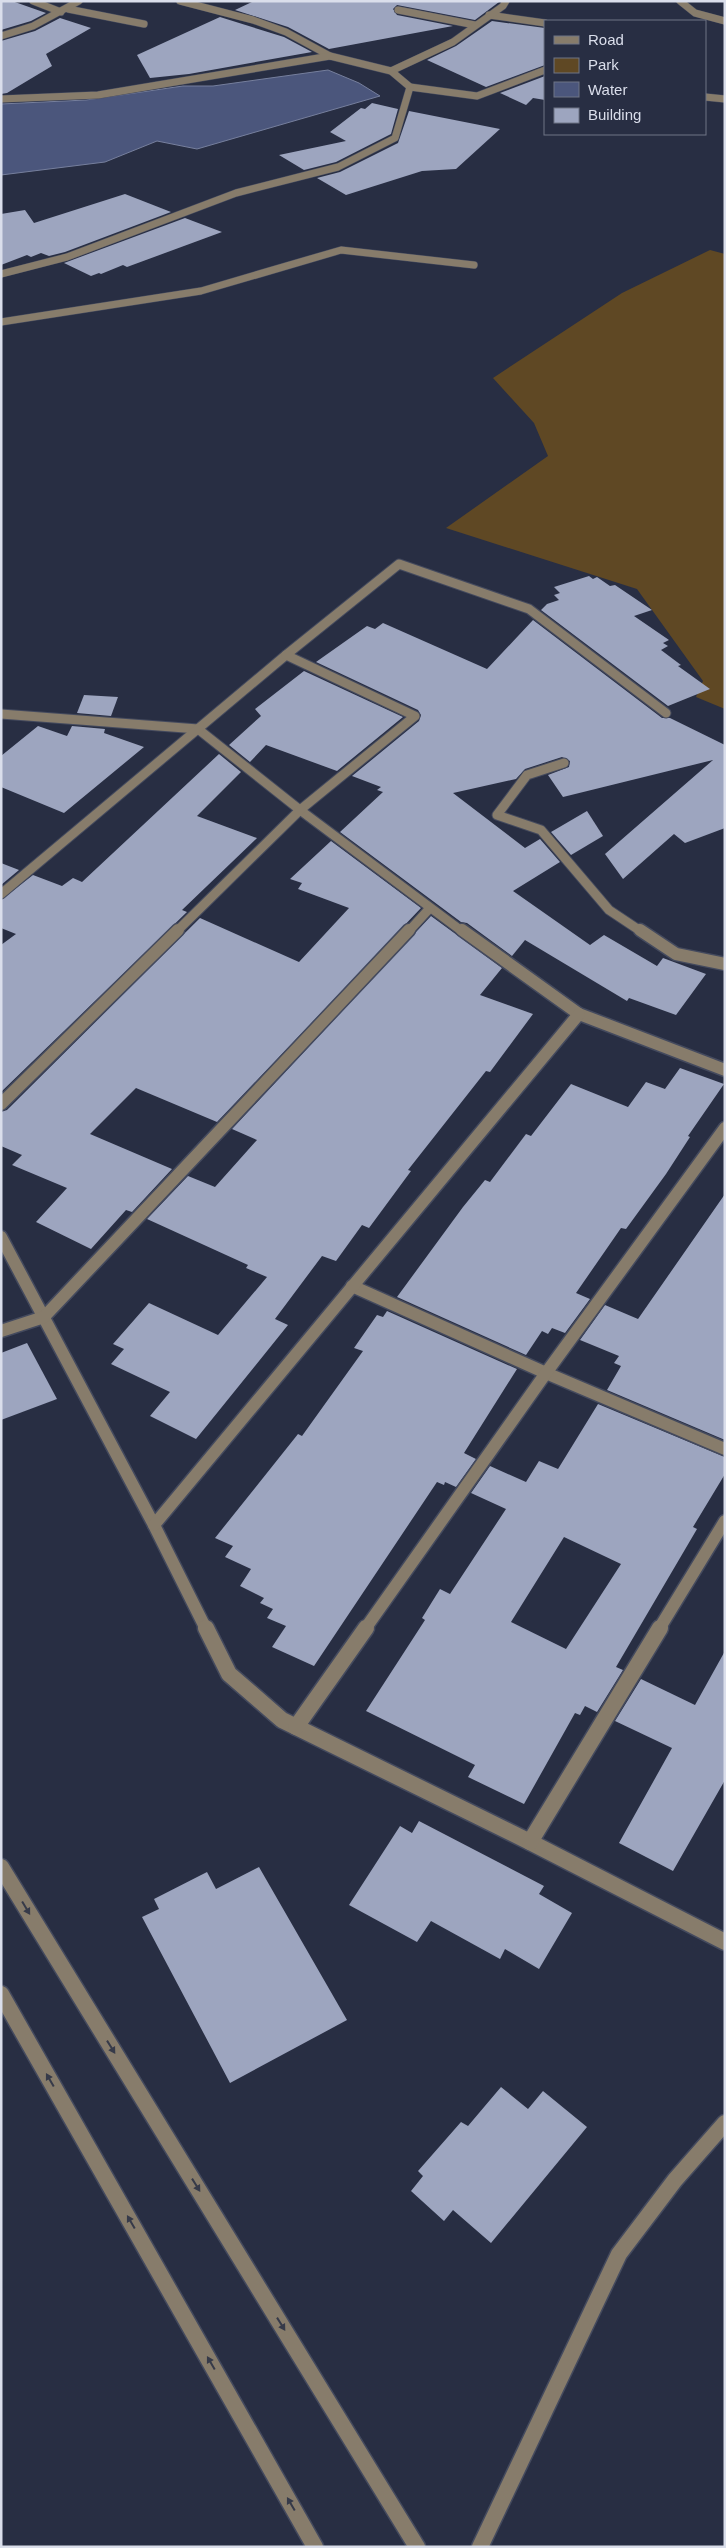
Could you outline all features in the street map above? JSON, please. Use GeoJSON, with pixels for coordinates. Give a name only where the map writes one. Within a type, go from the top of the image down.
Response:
{"type":"FeatureCollection","features":[{"type":"Feature","properties":{"kind":"street"},"geometry":{"type":"LineString","coordinates":[[33,1],[65,10],[144,24]]}},
{"type":"Feature","properties":{"kind":"street"},"geometry":{"type":"LineString","coordinates":[[1,36],[33,26],[79,1]]}},
{"type":"Feature","properties":{"kind":"street"},"geometry":{"type":"LineString","coordinates":[[180,1],[253,20],[286,32],[330,56],[391,71],[410,87],[477,96],[544,70]]}},
{"type":"Feature","properties":{"kind":"street"},"geometry":{"type":"LineString","coordinates":[[391,71],[453,42],[503,6],[506,1]]}},
{"type":"Feature","properties":{"kind":"street"},"geometry":{"type":"LineString","coordinates":[[680,1],[695,13],[725,21]]}},
{"type":"Feature","properties":{"kind":"street"},"geometry":{"type":"LineString","coordinates":[[398,10],[475,25]]}},
{"type":"Feature","properties":{"kind":"street"},"geometry":{"type":"LineString","coordinates":[[489,15],[544,23]]}},
{"type":"Feature","properties":{"kind":"street"},"geometry":{"type":"LineString","coordinates":[[1,99],[98,95],[330,56]]}},
{"type":"Feature","properties":{"kind":"street"},"geometry":{"type":"LineString","coordinates":[[1,274],[67,257],[236,193],[338,167],[396,138],[410,87]]}},
{"type":"Feature","properties":{"kind":"street"},"geometry":{"type":"LineString","coordinates":[[706,97],[725,99]]}},
{"type":"Feature","properties":{"kind":"street"},"geometry":{"type":"LineString","coordinates":[[1,322],[201,291],[341,250],[474,265]]}},
{"type":"Feature","properties":{"kind":"street"},"geometry":{"type":"LineString","coordinates":[[1,894],[286,655],[399,564],[529,610],[666,713]]}},
{"type":"Feature","properties":{"kind":"street"},"geometry":{"type":"LineString","coordinates":[[1,1104],[300,810],[415,716],[286,655]]}},
{"type":"Feature","properties":{"kind":"street"},"geometry":{"type":"LineString","coordinates":[[1,714],[198,728],[300,810],[430,908],[579,1014],[725,1070]]}},
{"type":"Feature","properties":{"kind":"street"},"geometry":{"type":"LineString","coordinates":[[564,763],[527,775],[497,815],[541,830],[609,910],[676,954],[725,964]]}},
{"type":"Feature","properties":{"kind":"street"},"geometry":{"type":"LineString","coordinates":[[1,1331],[44,1317],[430,908]]}},
{"type":"Feature","properties":{"kind":"street"},"geometry":{"type":"LineString","coordinates":[[154,1525],[579,1014]]}},
{"type":"Feature","properties":{"kind":"street"},"geometry":{"type":"LineString","coordinates":[[296,1727],[546,1373],[725,1128]]}},
{"type":"Feature","properties":{"kind":"street"},"geometry":{"type":"LineString","coordinates":[[1,1237],[154,1525],[229,1674],[282,1720],[530,1842],[725,1942]]}},
{"type":"Feature","properties":{"kind":"street"},"geometry":{"type":"LineString","coordinates":[[352,1286],[546,1373],[725,1449]]}},
{"type":"Feature","properties":{"kind":"street"},"geometry":{"type":"LineString","coordinates":[[530,1842],[725,1521]]}},
{"type":"Feature","properties":{"kind":"street"},"geometry":{"type":"LineString","coordinates":[[1,1867],[417,2547]]}},
{"type":"Feature","properties":{"kind":"street"},"geometry":{"type":"LineString","coordinates":[[1,1994],[315,2547]]}},
{"type":"Feature","properties":{"kind":"street"},"geometry":{"type":"LineString","coordinates":[[480,2547],[619,2254],[675,2180],[725,2123]]}},
{"type":"Feature","properties":{"kind":"green space"},"geometry":{"type":"Polygon","coordinates":[[[710,250],[725,254],[725,709],[696,697],[703,681],[637,589],[446,528],[548,456],[534,423],[493,378],[622,293],[710,250]]]}},
{"type":"Feature","properties":{"kind":"water"},"geometry":{"type":"Polygon","coordinates":[[[328,70],[359,83],[380,96],[197,149],[157,141],[105,162],[1,175],[1,104],[86,100],[183,86],[213,86],[328,70]]]}},
{"type":"Feature","properties":{"kind":"building"},"geometry":{"type":"Polygon","coordinates":[[[1,1],[12,1],[46,13],[31,21],[1,30],[1,1]]]}},
{"type":"Feature","properties":{"kind":"building"},"geometry":{"type":"Polygon","coordinates":[[[254,1],[499,2],[475,20],[397,5],[393,9],[397,15],[453,26],[329,49],[288,27],[235,10],[254,1]]]}},
{"type":"Feature","properties":{"kind":"building"},"geometry":{"type":"Polygon","coordinates":[[[220,17],[284,37],[312,52],[189,74],[150,78],[137,55],[220,17]]]}},
{"type":"Feature","properties":{"kind":"building"},"geometry":{"type":"Polygon","coordinates":[[[60,18],[91,28],[46,54],[52,66],[7,93],[1,94],[1,41],[35,31],[60,18]]]}},
{"type":"Feature","properties":{"kind":"building"},"geometry":{"type":"Polygon","coordinates":[[[492,21],[544,28],[544,65],[486,87],[427,60],[456,46],[492,21]]]}},
{"type":"Feature","properties":{"kind":"building"},"geometry":{"type":"Polygon","coordinates":[[[544,76],[544,100],[533,98],[526,105],[500,93],[544,76]]]}},
{"type":"Feature","properties":{"kind":"building"},"geometry":{"type":"Polygon","coordinates":[[[372,103],[398,109],[391,134],[336,162],[304,170],[279,155],[346,141],[330,132],[361,108],[365,109],[372,103]]]}},
{"type":"Feature","properties":{"kind":"building"},"geometry":{"type":"Polygon","coordinates":[[[409,111],[500,129],[456,169],[422,171],[346,195],[317,178],[340,172],[398,143],[409,111]]]}},
{"type":"Feature","properties":{"kind":"building"},"geometry":{"type":"Polygon","coordinates":[[[125,194],[171,212],[65,252],[49,256],[41,253],[31,257],[27,255],[1,265],[1,214],[25,210],[34,223],[125,194]]]}},
{"type":"Feature","properties":{"kind":"building"},"geometry":{"type":"Polygon","coordinates":[[[185,218],[222,232],[127,267],[123,265],[91,276],[64,263],[185,218]]]}},
{"type":"Feature","properties":{"kind":"building"},"geometry":{"type":"Polygon","coordinates":[[[589,576],[593,579],[597,577],[610,586],[615,585],[652,610],[634,616],[669,640],[663,643],[668,646],[661,650],[681,665],[678,666],[710,689],[668,706],[541,610],[547,604],[559,600],[554,595],[560,593],[554,587],[589,576]]]}},
{"type":"Feature","properties":{"kind":"building"},"geometry":{"type":"Polygon","coordinates":[[[533,620],[662,718],[670,718],[725,745],[725,828],[685,843],[674,834],[623,879],[605,854],[713,760],[563,797],[548,775],[569,767],[570,761],[562,757],[525,769],[516,779],[453,793],[525,848],[540,839],[560,862],[513,891],[590,945],[604,935],[657,966],[663,958],[706,974],[676,1015],[629,998],[627,1001],[525,940],[512,956],[467,923],[461,922],[340,832],[383,792],[377,790],[381,787],[352,776],[419,721],[421,715],[418,710],[316,662],[367,626],[375,629],[383,623],[487,669],[533,620]]]}},
{"type":"Feature","properties":{"kind":"building"},"geometry":{"type":"Polygon","coordinates":[[[304,671],[403,717],[337,771],[266,745],[250,762],[229,745],[261,716],[255,709],[304,671]]]}},
{"type":"Feature","properties":{"kind":"building"},"geometry":{"type":"Polygon","coordinates":[[[84,695],[118,697],[111,716],[77,713],[84,695]]]}},
{"type":"Feature","properties":{"kind":"building"},"geometry":{"type":"Polygon","coordinates":[[[38,726],[67,736],[72,726],[105,729],[104,733],[144,747],[64,813],[1,787],[1,756],[38,726]]]}},
{"type":"Feature","properties":{"kind":"building"},"geometry":{"type":"Polygon","coordinates":[[[219,754],[241,772],[197,816],[257,838],[182,910],[187,912],[1,1092],[1,945],[16,934],[1,928],[1,900],[33,875],[62,886],[73,878],[82,882],[219,754]]]}},
{"type":"Feature","properties":{"kind":"building"},"geometry":{"type":"Polygon","coordinates":[[[587,811],[603,836],[571,855],[551,832],[587,811]]]}},
{"type":"Feature","properties":{"kind":"building"},"geometry":{"type":"Polygon","coordinates":[[[331,841],[421,908],[217,1122],[136,1088],[90,1134],[172,1169],[132,1212],[126,1210],[91,1249],[36,1222],[67,1188],[12,1165],[22,1155],[1,1146],[1,1112],[7,1110],[200,918],[299,962],[349,908],[298,889],[302,883],[290,879],[331,841]]]}},
{"type":"Feature","properties":{"kind":"building"},"geometry":{"type":"Polygon","coordinates":[[[1,863],[19,870],[1,885],[1,863]]]}},
{"type":"Feature","properties":{"kind":"building"},"geometry":{"type":"Polygon","coordinates":[[[431,916],[502,968],[480,995],[533,1014],[490,1072],[486,1071],[408,1170],[411,1171],[369,1228],[362,1225],[336,1261],[322,1256],[275,1319],[288,1325],[196,1439],[150,1416],[170,1392],[111,1364],[124,1349],[113,1344],[149,1303],[218,1335],[267,1277],[246,1268],[248,1265],[147,1219],[188,1176],[215,1187],[257,1140],[232,1129],[431,916]]]}},
{"type":"Feature","properties":{"kind":"building"},"geometry":{"type":"Polygon","coordinates":[[[680,1068],[724,1084],[688,1136],[690,1137],[666,1174],[626,1229],[621,1228],[576,1293],[590,1299],[565,1333],[552,1328],[548,1334],[542,1331],[526,1355],[397,1297],[485,1180],[490,1182],[526,1134],[531,1136],[571,1084],[628,1107],[646,1082],[665,1089],[680,1068]]]}},
{"type":"Feature","properties":{"kind":"building"},"geometry":{"type":"Polygon","coordinates":[[[725,1194],[725,1440],[607,1390],[621,1366],[614,1363],[619,1356],[580,1340],[605,1305],[638,1319],[725,1194]]]}},
{"type":"Feature","properties":{"kind":"building"},"geometry":{"type":"Polygon","coordinates":[[[387,1311],[517,1369],[464,1453],[476,1459],[456,1487],[445,1482],[444,1485],[437,1482],[314,1666],[272,1647],[286,1626],[267,1618],[273,1609],[260,1603],[264,1598],[240,1586],[251,1569],[225,1557],[233,1546],[215,1538],[298,1434],[302,1436],[363,1351],[354,1348],[377,1315],[383,1317],[387,1311]]]}},
{"type":"Feature","properties":{"kind":"building"},"geometry":{"type":"Polygon","coordinates":[[[27,1343],[57,1399],[1,1420],[1,1353],[27,1343]]]}},
{"type":"Feature","properties":{"kind":"building"},"geometry":{"type":"Polygon","coordinates":[[[598,1404],[725,1457],[725,1474],[693,1527],[697,1529],[616,1667],[623,1670],[597,1712],[585,1706],[580,1715],[575,1713],[524,1804],[468,1777],[475,1765],[366,1711],[425,1620],[422,1618],[440,1589],[450,1594],[506,1509],[471,1493],[490,1466],[526,1482],[539,1461],[558,1469],[598,1404]],[[564,1537],[511,1622],[566,1649],[621,1564],[564,1537]]]}},
{"type":"Feature","properties":{"kind":"building"},"geometry":{"type":"Polygon","coordinates":[[[725,1651],[725,1780],[673,1871],[619,1843],[672,1748],[615,1721],[641,1679],[695,1705],[725,1651]]]}},
{"type":"Feature","properties":{"kind":"building"},"geometry":{"type":"Polygon","coordinates":[[[419,1821],[544,1886],[539,1894],[572,1913],[539,1969],[505,1949],[500,1959],[431,1921],[417,1942],[349,1905],[400,1826],[412,1833],[419,1821]]]}},
{"type":"Feature","properties":{"kind":"building"},"geometry":{"type":"Polygon","coordinates":[[[259,1867],[347,2020],[230,2083],[142,1917],[159,1909],[154,1899],[207,1872],[216,1889],[259,1867]]]}},
{"type":"Feature","properties":{"kind":"building"},"geometry":{"type":"Polygon","coordinates":[[[501,2087],[528,2109],[543,2091],[587,2127],[491,2243],[453,2210],[444,2221],[411,2191],[423,2176],[418,2171],[461,2122],[468,2126],[501,2087]]]}}]}
